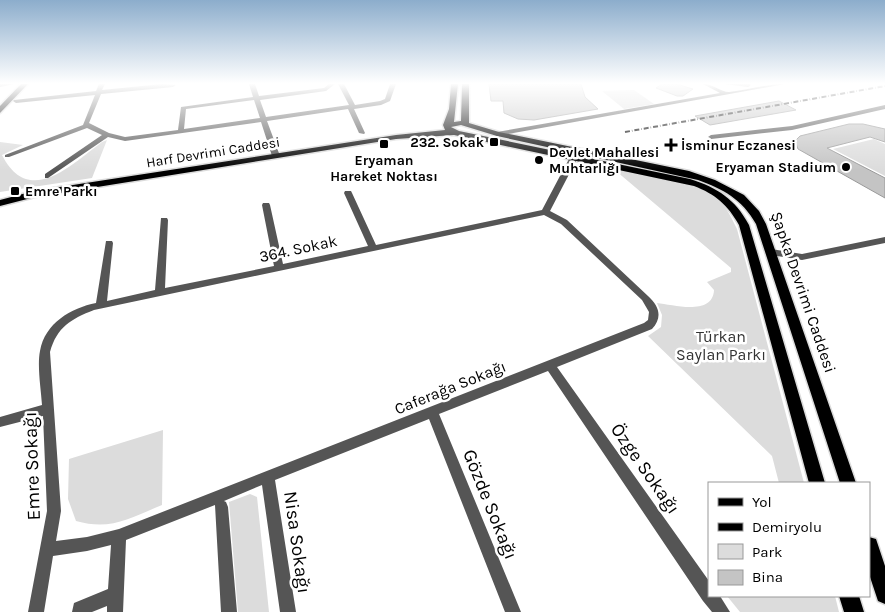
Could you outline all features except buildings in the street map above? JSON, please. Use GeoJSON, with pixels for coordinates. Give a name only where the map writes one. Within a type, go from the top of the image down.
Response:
{"type":"FeatureCollection","features":[{"type":"Feature","properties":{"kind":"main road"},"geometry":{"type":"LineString","coordinates":[[452,113],[448,130],[462,128],[463,113]]}},
{"type":"Feature","properties":{"kind":"main road","name":"Harf Devrimi Caddesi"},"geometry":{"type":"LineString","coordinates":[[396,137],[448,124]]}},
{"type":"Feature","properties":{"kind":"main road","name":"Harf Devrimi Caddesi"},"geometry":{"type":"LineString","coordinates":[[0,202],[34,194],[462,128]]}},
{"type":"Feature","properties":{"kind":"main road","name":"Şapka Devrimi Caddesi"},"geometry":{"type":"LineString","coordinates":[[462,128],[497,134],[704,186],[722,195],[736,208],[744,225],[818,482]]}},
{"type":"Feature","properties":{"kind":"main road","name":"Şapka Devrimi Caddesi"},"geometry":{"type":"LineString","coordinates":[[462,128],[575,154],[689,174],[720,184],[750,204],[761,224],[771,252],[848,482]]}},
{"type":"Feature","properties":{"kind":"main road","name":"Harf Devrimi Caddesi"},"geometry":{"type":"LineString","coordinates":[[0,196],[34,194]]}},
{"type":"Feature","properties":{"kind":"main road"},"geometry":{"type":"LineString","coordinates":[[870,549],[885,594]]}},
{"type":"Feature","properties":{"kind":"main road"},"geometry":{"type":"LineString","coordinates":[[849,597],[854,612]]}},
{"type":"Feature","properties":{"kind":"street"},"geometry":{"type":"LineString","coordinates":[[86,126],[84,121],[88,113]]}},
{"type":"Feature","properties":{"kind":"street"},"geometry":{"type":"LineString","coordinates":[[181,131],[183,113]]}},
{"type":"Feature","properties":{"kind":"street"},"geometry":{"type":"LineString","coordinates":[[261,113],[276,156]]}},
{"type":"Feature","properties":{"kind":"street"},"geometry":{"type":"LineString","coordinates":[[7,156],[86,126],[107,134],[131,138],[313,113]]}},
{"type":"Feature","properties":{"kind":"street"},"geometry":{"type":"LineString","coordinates":[[353,113],[362,133]]}},
{"type":"Feature","properties":{"kind":"street"},"geometry":{"type":"LineString","coordinates":[[497,134],[620,113]]}},
{"type":"Feature","properties":{"kind":"street"},"geometry":{"type":"LineString","coordinates":[[711,137],[792,128],[857,113]]}},
{"type":"Feature","properties":{"kind":"street"},"geometry":{"type":"LineString","coordinates":[[48,176],[107,134]]}},
{"type":"Feature","properties":{"kind":"street"},"geometry":{"type":"LineString","coordinates":[[546,212],[575,154]]}},
{"type":"Feature","properties":{"kind":"street"},"geometry":{"type":"LineString","coordinates":[[348,193],[373,247]]}},
{"type":"Feature","properties":{"kind":"street"},"geometry":{"type":"LineString","coordinates":[[266,205],[279,267]]}},
{"type":"Feature","properties":{"kind":"street","name":"364. Sokak"},"geometry":{"type":"LineString","coordinates":[[61,322],[80,311],[101,305],[546,212]]}},
{"type":"Feature","properties":{"kind":"street","name":"Caferağa Sokağı"},"geometry":{"type":"LineString","coordinates":[[49,549],[87,544],[119,536],[648,326],[655,315],[653,307],[645,298],[564,222],[546,212]]}},
{"type":"Feature","properties":{"kind":"street"},"geometry":{"type":"LineString","coordinates":[[160,292],[164,220]]}},
{"type":"Feature","properties":{"kind":"street"},"geometry":{"type":"LineString","coordinates":[[771,252],[802,257],[885,240]]}},
{"type":"Feature","properties":{"kind":"street"},"geometry":{"type":"LineString","coordinates":[[101,305],[109,243]]}},
{"type":"Feature","properties":{"kind":"street","name":"Emre Sokağı"},"geometry":{"type":"LineString","coordinates":[[36,612],[49,549],[54,511],[45,352],[50,335],[61,322]]}},
{"type":"Feature","properties":{"kind":"street","name":"Özge Sokağı"},"geometry":{"type":"LineString","coordinates":[[550,364],[708,594]]}},
{"type":"Feature","properties":{"kind":"street"},"geometry":{"type":"LineString","coordinates":[[0,422],[48,408]]}},
{"type":"Feature","properties":{"kind":"street","name":"Gözde Sokağı"},"geometry":{"type":"LineString","coordinates":[[432,412],[513,612]]}},
{"type":"Feature","properties":{"kind":"street","name":"Nisa Sokağı"},"geometry":{"type":"LineString","coordinates":[[268,477],[288,612]]}},
{"type":"Feature","properties":{"kind":"street"},"geometry":{"type":"LineString","coordinates":[[221,507],[229,612]]}},
{"type":"Feature","properties":{"kind":"street"},"geometry":{"type":"LineString","coordinates":[[115,612],[119,536]]}},
{"type":"Feature","properties":{"kind":"street"},"geometry":{"type":"LineString","coordinates":[[80,612],[80,609],[116,594]]}},
{"type":"Feature","properties":{"kind":"street","name":"Özge Sokağı"},"geometry":{"type":"LineString","coordinates":[[711,597],[722,612]]}},
{"type":"Feature","properties":{"kind":"green space"},"geometry":{"type":"Polygon","coordinates":[[[874,139],[885,144],[885,176],[833,149],[874,139]]]}},
{"type":"Feature","properties":{"kind":"green space"},"geometry":{"type":"Polygon","coordinates":[[[107,140],[92,178],[0,192],[0,142],[23,145],[2,155],[13,171],[25,179],[37,180],[50,177],[64,170],[107,140]]]}},
{"type":"Feature","properties":{"kind":"green space","name":"Türkan Saylan Parkı"},"geometry":{"type":"Polygon","coordinates":[[[588,163],[701,189],[719,201],[727,210],[737,229],[804,482],[779,482],[772,456],[648,336],[661,327],[662,315],[657,303],[692,307],[707,303],[712,298],[714,290],[707,282],[731,272],[731,268],[616,171],[601,168],[576,174],[577,168],[588,163]]]}},
{"type":"Feature","properties":{"kind":"green space"},"geometry":{"type":"Polygon","coordinates":[[[163,430],[162,505],[120,522],[110,524],[88,524],[76,521],[68,499],[69,459],[163,430]]]}},
{"type":"Feature","properties":{"kind":"green space"},"geometry":{"type":"Polygon","coordinates":[[[250,494],[257,497],[269,612],[238,612],[229,502],[250,494]]]}},
{"type":"Feature","properties":{"kind":"green space"},"geometry":{"type":"Polygon","coordinates":[[[728,597],[835,597],[839,612],[740,612],[728,597]]]}},
{"type":"Feature","properties":{"kind":"railway"},"geometry":{"type":"LineString","coordinates":[[625,132],[735,113]]}},
{"type":"Feature","properties":{"kind":"place","name":"232. Sokak"},"geometry":{"type":"Point","coordinates":[494,142]}},
{"type":"Feature","properties":{"kind":"place","name":"Eryaman Hareket Noktası"},"geometry":{"type":"Point","coordinates":[384,144]}},
{"type":"Feature","properties":{"kind":"place","name":"İsminur Eczanesi"},"geometry":{"type":"Point","coordinates":[671,145]}},
{"type":"Feature","properties":{"kind":"place","name":"Devlet Mahallesi Muhtarlığı"},"geometry":{"type":"Point","coordinates":[539,160]}},
{"type":"Feature","properties":{"kind":"place","name":"Eryaman Stadium"},"geometry":{"type":"Point","coordinates":[846,167]}},
{"type":"Feature","properties":{"kind":"place","name":"Emre Parkı"},"geometry":{"type":"Point","coordinates":[15,191]}}]}
